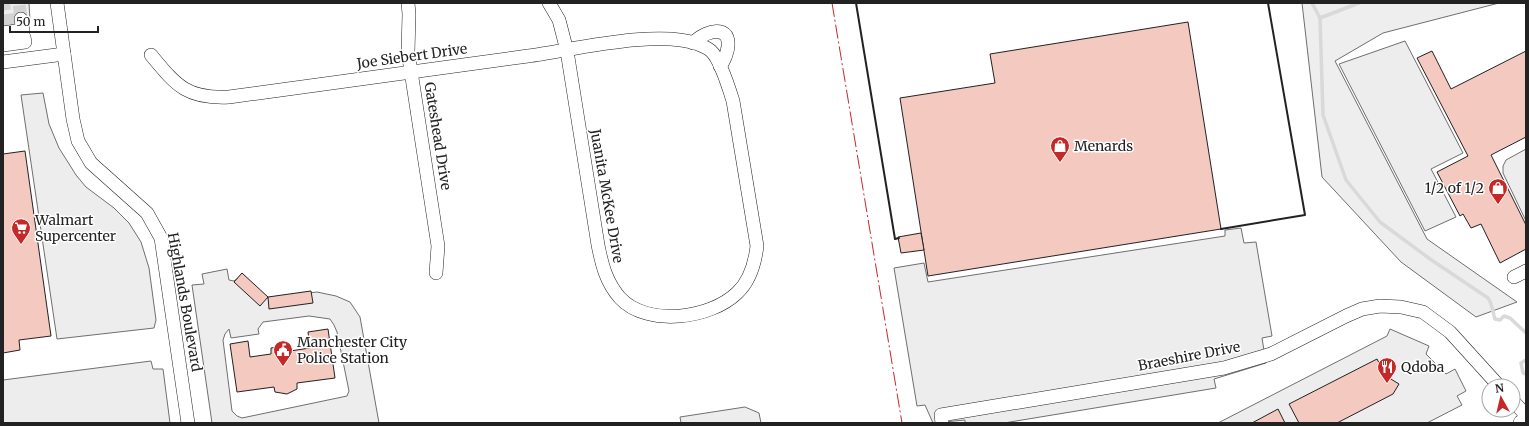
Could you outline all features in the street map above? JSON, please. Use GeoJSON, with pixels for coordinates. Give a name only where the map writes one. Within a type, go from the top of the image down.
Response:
{"type":"FeatureCollection","features":[{"type":"Feature","properties":{"kind":"main road"},"geometry":{"type":"LineString","coordinates":[[1522,423],[1526,421]]}},
{"type":"Feature","properties":{"kind":"street","name":"Highlands Boulevard"},"geometry":{"type":"LineString","coordinates":[[57,3],[73,119],[78,141],[91,163],[147,213],[161,238],[188,423]]}},
{"type":"Feature","properties":{"kind":"street","name":"Gateshead Drive"},"geometry":{"type":"LineString","coordinates":[[408,3],[408,52],[438,246],[436,273]]}},
{"type":"Feature","properties":{"kind":"street","name":"Juanita McKee Drive"},"geometry":{"type":"LineString","coordinates":[[549,3],[559,20],[567,51],[603,269],[610,285],[621,299],[640,311],[659,317],[674,317],[716,307],[738,293],[756,260],[757,246],[733,101],[725,77],[712,51]]}},
{"type":"Feature","properties":{"kind":"street"},"geometry":{"type":"LineString","coordinates":[[3,32],[22,28]]}},
{"type":"Feature","properties":{"kind":"street"},"geometry":{"type":"LineString","coordinates":[[3,40],[22,28]]}},
{"type":"Feature","properties":{"kind":"street"},"geometry":{"type":"LineString","coordinates":[[3,45],[25,42],[22,28]]}},
{"type":"Feature","properties":{"kind":"street"},"geometry":{"type":"LineString","coordinates":[[693,43],[700,35],[709,32],[717,31],[724,34],[728,41],[728,49],[723,63],[720,66]]}},
{"type":"Feature","properties":{"kind":"street","name":"Joe Siebert Drive"},"geometry":{"type":"LineString","coordinates":[[151,55],[175,83],[198,95],[209,98],[228,97],[412,73],[651,39],[684,40],[712,51]]}},
{"type":"Feature","properties":{"kind":"street"},"geometry":{"type":"LineString","coordinates":[[3,62],[64,54]]}},
{"type":"Feature","properties":{"kind":"street","name":"Braeshire Drive"},"geometry":{"type":"LineString","coordinates":[[942,419],[1224,368],[1271,354],[1346,316],[1362,309],[1380,306],[1423,312],[1450,332],[1492,378]]}},
{"type":"Feature","properties":{"kind":"shaded area"},"geometry":{"type":"Polygon","coordinates":[[[3,3],[29,3],[30,21],[24,25],[3,29],[3,3]]]}},
{"type":"Feature","properties":{"kind":"shaded area"},"geometry":{"type":"Polygon","coordinates":[[[1302,3],[1499,3],[1383,33],[1335,61],[1427,239],[1517,302],[1476,317],[1401,262],[1322,177],[1302,3]]]}},
{"type":"Feature","properties":{"kind":"shaded area"},"geometry":{"type":"Polygon","coordinates":[[[1405,41],[1463,153],[1431,169],[1456,217],[1425,231],[1339,64],[1405,41]]]}},
{"type":"Feature","properties":{"kind":"shaded area"},"geometry":{"type":"Polygon","coordinates":[[[43,93],[49,124],[59,148],[76,175],[86,187],[114,208],[129,223],[141,242],[149,268],[156,320],[154,328],[57,339],[21,95],[43,93]]]}},
{"type":"Feature","properties":{"kind":"shaded area"},"geometry":{"type":"Polygon","coordinates":[[[1526,149],[1526,221],[1503,173],[1503,166],[1506,160],[1526,149]]]}},
{"type":"Feature","properties":{"kind":"shaded area"},"geometry":{"type":"Polygon","coordinates":[[[1241,228],[1244,243],[1256,242],[1272,336],[1262,338],[1266,363],[1214,379],[1216,388],[1004,423],[965,423],[965,420],[933,423],[925,405],[917,406],[894,268],[924,263],[928,282],[1225,236],[1225,230],[1241,228]]]}},
{"type":"Feature","properties":{"kind":"shaded area"},"geometry":{"type":"Polygon","coordinates":[[[227,269],[229,280],[234,281],[243,274],[267,298],[317,292],[336,296],[350,302],[360,317],[379,423],[212,423],[192,285],[204,284],[202,274],[227,269]],[[309,316],[263,322],[258,329],[259,334],[231,338],[229,329],[223,340],[232,411],[237,416],[242,418],[347,396],[349,391],[337,332],[330,319],[309,316]]]}},
{"type":"Feature","properties":{"kind":"shaded area"},"geometry":{"type":"Polygon","coordinates":[[[1390,329],[1429,346],[1426,354],[1446,374],[1455,369],[1466,391],[1457,396],[1462,405],[1427,423],[1218,423],[1387,336],[1390,329]]]}},
{"type":"Feature","properties":{"kind":"shaded area"},"geometry":{"type":"Polygon","coordinates":[[[151,361],[153,369],[163,369],[170,423],[3,423],[3,380],[151,361]]]}},
{"type":"Feature","properties":{"kind":"shaded area"},"geometry":{"type":"Polygon","coordinates":[[[745,407],[759,413],[761,423],[681,423],[680,417],[745,407]]]}},
{"type":"Feature","properties":{"kind":"building","name":"Menards"},"geometry":{"type":"Polygon","coordinates":[[[1188,22],[1221,229],[928,276],[900,98],[995,83],[990,54],[1188,22]]]}},
{"type":"Feature","properties":{"kind":"building"},"geometry":{"type":"Polygon","coordinates":[[[1432,51],[1451,89],[1526,51],[1526,137],[1491,155],[1526,225],[1526,249],[1500,263],[1481,224],[1471,228],[1463,214],[1460,216],[1437,172],[1468,156],[1417,58],[1432,51]]]}},
{"type":"Feature","properties":{"kind":"building","name":"Walmart Supercenter"},"geometry":{"type":"Polygon","coordinates":[[[25,151],[51,336],[19,340],[20,350],[3,353],[3,154],[25,151]]]}},
{"type":"Feature","properties":{"kind":"building"},"geometry":{"type":"Polygon","coordinates":[[[921,233],[924,250],[901,253],[898,237],[921,233]]]}},
{"type":"Feature","properties":{"kind":"building"},"geometry":{"type":"Polygon","coordinates":[[[242,273],[268,297],[260,306],[234,282],[242,273]]]}},
{"type":"Feature","properties":{"kind":"building"},"geometry":{"type":"Polygon","coordinates":[[[311,291],[313,303],[269,309],[268,297],[311,291]]]}},
{"type":"Feature","properties":{"kind":"building","name":"Manchester City Police Station"},"geometry":{"type":"Polygon","coordinates":[[[328,329],[335,378],[297,383],[297,389],[287,394],[275,392],[274,387],[237,392],[230,344],[248,341],[250,357],[271,354],[271,348],[289,345],[290,351],[310,348],[308,332],[328,329]]]}},
{"type":"Feature","properties":{"kind":"building"},"geometry":{"type":"Polygon","coordinates":[[[1377,359],[1386,376],[1399,384],[1393,394],[1337,423],[1299,423],[1289,404],[1377,359]]]}},
{"type":"Feature","properties":{"kind":"building"},"geometry":{"type":"Polygon","coordinates":[[[1278,409],[1285,423],[1252,423],[1278,409]]]}},
{"type":"Feature","properties":{"kind":"waterway"},"geometry":{"type":"LineString","coordinates":[[1312,3],[1320,18],[1323,115],[1346,180],[1380,222],[1430,259],[1488,298],[1492,306],[1495,319],[1500,320],[1504,316],[1510,318],[1526,333]]}},
{"type":"Feature","properties":{"kind":"waterway"},"geometry":{"type":"LineString","coordinates":[[1320,18],[1359,3]]}},
{"type":"Feature","properties":{"kind":"waterway"},"geometry":{"type":"LineString","coordinates":[[1526,360],[1521,363],[1523,373],[1526,374]]}},
{"type":"Feature","properties":{"kind":"tunnel"},"geometry":{"type":"LineString","coordinates":[[3,4],[10,3]]}},
{"type":"Feature","properties":{"kind":"tunnel"},"geometry":{"type":"LineString","coordinates":[[3,21],[21,19],[19,3]]}},
{"type":"Feature","properties":{"kind":"wall"},"geometry":{"type":"LineString","coordinates":[[856,3],[895,239],[899,238]]}},
{"type":"Feature","properties":{"kind":"wall"},"geometry":{"type":"LineString","coordinates":[[1221,229],[1305,215],[1268,3]]}},
{"type":"Feature","properties":{"kind":"power"},"geometry":{"type":"LineString","coordinates":[[832,3],[902,423]]}},
{"type":"Feature","properties":{"kind":"place","name":"Menards"},"geometry":{"type":"Point","coordinates":[1060,163]}},
{"type":"Feature","properties":{"kind":"place","name":"1/2 of 1/2"},"geometry":{"type":"Point","coordinates":[1498,205]}},
{"type":"Feature","properties":{"kind":"place","name":"Walmart Supercenter"},"geometry":{"type":"Point","coordinates":[21,245]}},
{"type":"Feature","properties":{"kind":"place","name":"Manchester City Police Station"},"geometry":{"type":"Point","coordinates":[283,367]}},
{"type":"Feature","properties":{"kind":"place","name":"Qdoba"},"geometry":{"type":"Point","coordinates":[1387,384]}}]}
